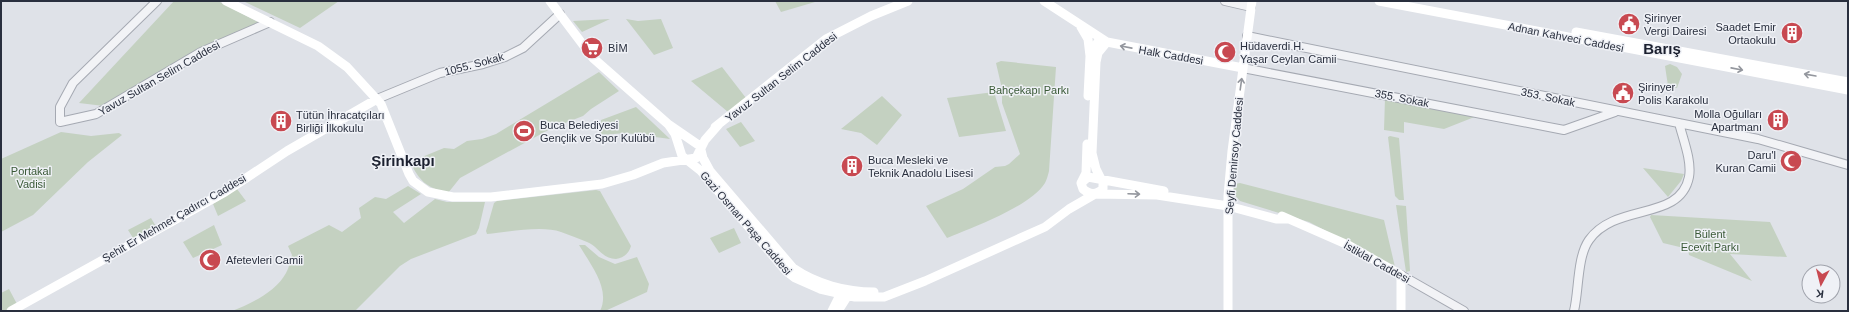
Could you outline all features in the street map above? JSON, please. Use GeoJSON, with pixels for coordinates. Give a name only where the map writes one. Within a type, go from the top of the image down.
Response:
{"type":"FeatureCollection","features":[{"type":"Feature","properties":{"kind":"main road"},"geometry":{"type":"LineString","coordinates":[[226,1],[262,20],[270,22],[318,46],[347,67],[377,99],[403,162],[413,181],[428,192],[453,197],[491,196],[602,184],[633,175],[663,163],[696,158],[702,150],[697,143],[668,124],[611,73],[602,68],[576,38],[550,1]]}},
{"type":"Feature","properties":{"kind":"main road"},"geometry":{"type":"LineString","coordinates":[[237,1],[268,18],[270,22]]}},
{"type":"Feature","properties":{"kind":"main road","name":"Yavuz Sultan Selim Caddesi"},"geometry":{"type":"LineString","coordinates":[[663,163],[685,144],[719,124],[826,38],[871,16],[908,1]]}},
{"type":"Feature","properties":{"kind":"main road"},"geometry":{"type":"LineString","coordinates":[[1044,1],[1103,40]]}},
{"type":"Feature","properties":{"kind":"main road","name":"Adnan Kahveci Caddesi"},"geometry":{"type":"LineString","coordinates":[[1379,1],[1848,90]]}},
{"type":"Feature","properties":{"kind":"main road","name":"Adnan Kahveci Caddesi"},"geometry":{"type":"LineString","coordinates":[[1406,1],[1848,82]]}},
{"type":"Feature","properties":{"kind":"main road","name":"Seyfi Demirsoy Caddesi"},"geometry":{"type":"LineString","coordinates":[[1228,311],[1228,204],[1232,151],[1252,4]]}},
{"type":"Feature","properties":{"kind":"main road"},"geometry":{"type":"LineString","coordinates":[[1078,204],[1082,183],[1086,173],[1087,161],[1090,56],[1088,39],[1080,26]]}},
{"type":"Feature","properties":{"kind":"main road"},"geometry":{"type":"LineString","coordinates":[[1090,56],[1103,40]]}},
{"type":"Feature","properties":{"kind":"main road"},"geometry":{"type":"LineString","coordinates":[[1082,183],[1085,191],[1095,194],[1103,189],[1103,183],[1098,178],[1092,153],[1096,62],[1103,40]]}},
{"type":"Feature","properties":{"kind":"main road","name":"Halk Caddesi"},"geometry":{"type":"LineString","coordinates":[[1103,40],[1243,68]]}},
{"type":"Feature","properties":{"kind":"main road","name":"Şehit Er Mehmet Çadırcı Caddesi"},"geometry":{"type":"LineString","coordinates":[[11,311],[225,192],[266,164],[377,99]]}},
{"type":"Feature","properties":{"kind":"main road"},"geometry":{"type":"LineString","coordinates":[[668,124],[675,134],[680,153],[686,159]]}},
{"type":"Feature","properties":{"kind":"main road","name":"Yavuz Sultan Selim Caddesi"},"geometry":{"type":"LineString","coordinates":[[702,150],[706,140],[719,124]]}},
{"type":"Feature","properties":{"kind":"main road","name":"Gazi Osman Paşa Caddesi"},"geometry":{"type":"LineString","coordinates":[[702,150],[703,158],[710,171],[793,268],[810,278],[846,292]]}},
{"type":"Feature","properties":{"kind":"main road","name":"Gazi Osman Paşa Caddesi"},"geometry":{"type":"LineString","coordinates":[[686,159],[701,171],[786,271],[795,278],[808,284],[846,292],[900,290],[925,281],[1045,228],[1078,204],[1095,194]]}},
{"type":"Feature","properties":{"kind":"main road"},"geometry":{"type":"LineString","coordinates":[[1082,183],[1088,177],[1098,178]]}},
{"type":"Feature","properties":{"kind":"main road","name":"İstiklal Caddesi"},"geometry":{"type":"LineString","coordinates":[[1098,178],[1228,204],[1276,219],[1286,219],[1348,245],[1401,275]]}},
{"type":"Feature","properties":{"kind":"main road","name":"İstiklal Caddesi"},"geometry":{"type":"LineString","coordinates":[[1095,194],[1157,195],[1228,204]]}},
{"type":"Feature","properties":{"kind":"main road"},"geometry":{"type":"LineString","coordinates":[[1401,275],[1401,311]]}},
{"type":"Feature","properties":{"kind":"main road"},"geometry":{"type":"LineString","coordinates":[[832,311],[846,292]]}},
{"type":"Feature","properties":{"kind":"main road"},"geometry":{"type":"LineString","coordinates":[[838,311],[846,292]]}},
{"type":"Feature","properties":{"kind":"street","name":"Yavuz Sultan Selim Caddesi"},"geometry":{"type":"LineString","coordinates":[[157,1],[73,83],[62,100],[60,107],[60,122],[96,114],[201,52],[270,22]]}},
{"type":"Feature","properties":{"kind":"street"},"geometry":{"type":"LineString","coordinates":[[1225,1],[1252,4]]}},
{"type":"Feature","properties":{"kind":"street","name":"1055. Sokak"},"geometry":{"type":"LineString","coordinates":[[377,99],[424,78],[490,62],[509,55],[523,48],[560,14]]}},
{"type":"Feature","properties":{"kind":"street","name":"353. Sokak"},"geometry":{"type":"LineString","coordinates":[[1247,36],[1771,142],[1848,165]]}},
{"type":"Feature","properties":{"kind":"street","name":"355. Sokak"},"geometry":{"type":"LineString","coordinates":[[1243,68],[1564,130],[1617,111]]}},
{"type":"Feature","properties":{"kind":"street"},"geometry":{"type":"LineString","coordinates":[[1574,311],[1579,284],[1582,253],[1589,238],[1605,222],[1624,214],[1665,207],[1678,198],[1686,187],[1690,176],[1679,123]]}},
{"type":"Feature","properties":{"kind":"street","name":"İstiklal Caddesi"},"geometry":{"type":"LineString","coordinates":[[1401,275],[1464,311]]}},
{"type":"Feature","properties":{"kind":"green space"},"geometry":{"type":"Polygon","coordinates":[[[174,1],[218,1],[258,22],[258,24],[212,42],[104,106],[79,103],[174,1]]]}},
{"type":"Feature","properties":{"kind":"green space"},"geometry":{"type":"Polygon","coordinates":[[[243,1],[339,1],[300,28],[243,1]]]}},
{"type":"Feature","properties":{"kind":"green space"},"geometry":{"type":"Polygon","coordinates":[[[775,1],[814,1],[815,2],[781,12],[775,1]]]}},
{"type":"Feature","properties":{"kind":"green space"},"geometry":{"type":"Polygon","coordinates":[[[610,19],[582,32],[573,21],[610,19]]]}},
{"type":"Feature","properties":{"kind":"green space"},"geometry":{"type":"Polygon","coordinates":[[[626,19],[638,21],[661,19],[673,48],[654,55],[626,19]]]}},
{"type":"Feature","properties":{"kind":"green space","name":"Bahçekapı Parkı"},"geometry":{"type":"Polygon","coordinates":[[[1001,61],[1056,67],[1049,171],[1045,183],[1038,192],[1027,200],[1000,215],[947,238],[926,206],[963,189],[995,167],[1009,164],[1020,154],[1002,103],[1002,89],[996,63],[1001,61]]]}},
{"type":"Feature","properties":{"kind":"green space"},"geometry":{"type":"Polygon","coordinates":[[[1670,64],[1677,67],[1682,74],[1677,88],[1668,86],[1665,66],[1670,64]]]}},
{"type":"Feature","properties":{"kind":"green space"},"geometry":{"type":"Polygon","coordinates":[[[722,67],[746,98],[728,112],[691,81],[722,67]]]}},
{"type":"Feature","properties":{"kind":"green space","name":"Buca Belediyesi Gençlik ve Spor Kulübü"},"geometry":{"type":"Polygon","coordinates":[[[599,72],[619,91],[583,116],[552,128],[460,178],[448,193],[429,186],[420,179],[410,162],[444,148],[454,149],[467,141],[482,139],[496,134],[599,72]]]}},
{"type":"Feature","properties":{"kind":"green space"},"geometry":{"type":"Polygon","coordinates":[[[994,92],[1006,131],[959,137],[947,98],[994,92]]]}},
{"type":"Feature","properties":{"kind":"green space"},"geometry":{"type":"Polygon","coordinates":[[[882,96],[902,115],[877,145],[861,133],[841,129],[882,96]]]}},
{"type":"Feature","properties":{"kind":"green space"},"geometry":{"type":"Polygon","coordinates":[[[1385,98],[1477,116],[1444,129],[1404,122],[1404,133],[1384,130],[1385,98]]]}},
{"type":"Feature","properties":{"kind":"green space"},"geometry":{"type":"Polygon","coordinates":[[[636,107],[670,139],[626,133],[601,135],[601,120],[636,107]]]}},
{"type":"Feature","properties":{"kind":"green space"},"geometry":{"type":"Polygon","coordinates":[[[741,122],[755,141],[740,147],[726,129],[741,122]]]}},
{"type":"Feature","properties":{"kind":"green space","name":"Portakal Vadisi"},"geometry":{"type":"Polygon","coordinates":[[[61,132],[91,136],[119,133],[122,135],[88,162],[33,215],[1,232],[1,159],[61,132]]]}},
{"type":"Feature","properties":{"kind":"green space"},"geometry":{"type":"Polygon","coordinates":[[[1388,137],[1399,138],[1404,200],[1399,200],[1395,196],[1388,137]]]}},
{"type":"Feature","properties":{"kind":"green space"},"geometry":{"type":"Polygon","coordinates":[[[1643,168],[1684,174],[1681,181],[1668,197],[1643,168]]]}},
{"type":"Feature","properties":{"kind":"green space"},"geometry":{"type":"Polygon","coordinates":[[[1240,183],[1384,220],[1395,267],[1309,222],[1240,201],[1234,194],[1234,184],[1240,183]]]}},
{"type":"Feature","properties":{"kind":"green space"},"geometry":{"type":"Polygon","coordinates":[[[408,186],[421,194],[393,212],[404,223],[435,199],[447,202],[485,202],[479,228],[476,234],[411,259],[400,266],[355,311],[232,311],[247,305],[269,292],[282,280],[287,271],[292,255],[288,246],[329,225],[342,232],[361,218],[359,208],[375,197],[386,199],[408,186]]]}},
{"type":"Feature","properties":{"kind":"green space"},"geometry":{"type":"Polygon","coordinates":[[[237,189],[246,201],[218,216],[213,204],[237,189]]]}},
{"type":"Feature","properties":{"kind":"green space"},"geometry":{"type":"Polygon","coordinates":[[[596,190],[600,191],[631,246],[629,251],[621,258],[616,259],[607,257],[591,244],[568,234],[553,230],[535,229],[487,234],[486,231],[494,203],[497,201],[596,190]]]}},
{"type":"Feature","properties":{"kind":"green space"},"geometry":{"type":"Polygon","coordinates":[[[1396,205],[1406,206],[1410,271],[1406,272],[1396,205]]]}},
{"type":"Feature","properties":{"kind":"green space","name":"Bülent Ecevit Parkı"},"geometry":{"type":"Polygon","coordinates":[[[1651,215],[1770,222],[1787,257],[1730,254],[1752,281],[1689,255],[1688,249],[1663,243],[1650,217],[1651,215]]]}},
{"type":"Feature","properties":{"kind":"green space"},"geometry":{"type":"Polygon","coordinates":[[[151,218],[157,228],[135,241],[128,230],[151,218]]]}},
{"type":"Feature","properties":{"kind":"green space"},"geometry":{"type":"Polygon","coordinates":[[[214,225],[222,245],[193,258],[183,242],[214,225]]]}},
{"type":"Feature","properties":{"kind":"green space"},"geometry":{"type":"Polygon","coordinates":[[[734,228],[741,243],[719,253],[710,238],[734,228]]]}},
{"type":"Feature","properties":{"kind":"green space"},"geometry":{"type":"Polygon","coordinates":[[[579,245],[585,245],[599,257],[615,264],[637,257],[649,284],[647,292],[605,311],[600,311],[603,303],[601,285],[598,277],[579,245]]]}},
{"type":"Feature","properties":{"kind":"green space"},"geometry":{"type":"Polygon","coordinates":[[[9,289],[17,304],[5,311],[1,311],[1,293],[9,289]]]}},
{"type":"Feature","properties":{"kind":"place","name":"Şirinyer Vergi Dairesi"},"geometry":{"type":"Point","coordinates":[1629,24]}},
{"type":"Feature","properties":{"kind":"place","name":"Saadet Emir Ortaokulu"},"geometry":{"type":"Point","coordinates":[1792,33]}},
{"type":"Feature","properties":{"kind":"place","name":"BİM"},"geometry":{"type":"Point","coordinates":[592,48]}},
{"type":"Feature","properties":{"kind":"place","name":"Hüdaverdi H. Yaşar Ceylan Camii"},"geometry":{"type":"Point","coordinates":[1225,52]}},
{"type":"Feature","properties":{"kind":"place","name":"Şirinyer Polis Karakolu"},"geometry":{"type":"Point","coordinates":[1623,93]}},
{"type":"Feature","properties":{"kind":"place","name":"Molla Oğulları Apartmanı"},"geometry":{"type":"Point","coordinates":[1778,120]}},
{"type":"Feature","properties":{"kind":"place","name":"Tütün İhracatçıları Birliği İlkokulu"},"geometry":{"type":"Point","coordinates":[281,121]}},
{"type":"Feature","properties":{"kind":"place","name":"Buca Belediyesi Gençlik ve Spor Kulübü"},"geometry":{"type":"Point","coordinates":[524,131]}},
{"type":"Feature","properties":{"kind":"place","name":"Daru'l Kuran Camii"},"geometry":{"type":"Point","coordinates":[1791,161]}},
{"type":"Feature","properties":{"kind":"place","name":"Buca Mesleki ve Teknik Anadolu Lisesi"},"geometry":{"type":"Point","coordinates":[852,166]}},
{"type":"Feature","properties":{"kind":"place","name":"Afetevleri Camii"},"geometry":{"type":"Point","coordinates":[210,260]}},
{"type":"Feature","properties":{"kind":"district","name":"Barış"},"geometry":{"type":"Point","coordinates":[1662,49]}},
{"type":"Feature","properties":{"kind":"district","name":"Şirinkapı"},"geometry":{"type":"Point","coordinates":[403,161]}}]}
